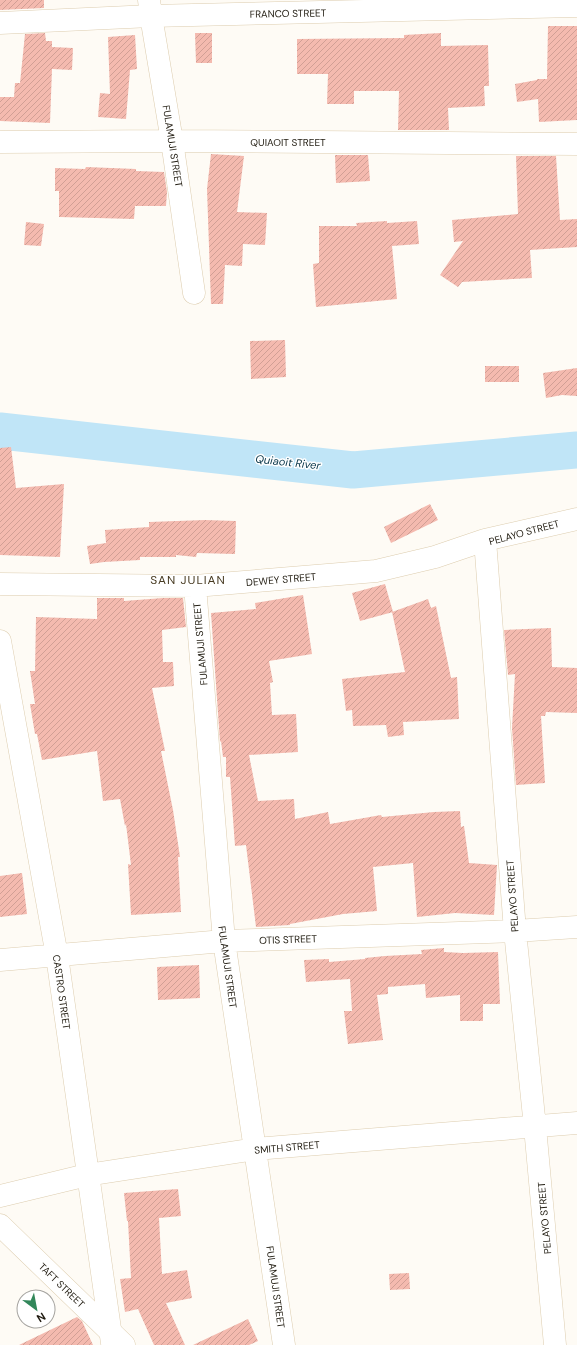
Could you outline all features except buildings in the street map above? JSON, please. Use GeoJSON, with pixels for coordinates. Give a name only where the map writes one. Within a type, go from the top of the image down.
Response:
{"type":"FeatureCollection","features":[{"type":"Feature","properties":{"kind":"street","name":"FRANCO STREET"},"geometry":{"type":"LineString","coordinates":[[0,23],[150,8],[577,6]]}},
{"type":"Feature","properties":{"kind":"street","name":"FULAMUJI STREET"},"geometry":{"type":"LineString","coordinates":[[150,8],[172,141],[194,293]]}},
{"type":"Feature","properties":{"kind":"street","name":"QUIAOIT STREET"},"geometry":{"type":"LineString","coordinates":[[0,142],[172,141],[577,144]]}},
{"type":"Feature","properties":{"kind":"street","name":"PELAYO STREET"},"geometry":{"type":"LineString","coordinates":[[555,1345],[535,1127],[514,931],[485,540],[577,519]]}},
{"type":"Feature","properties":{"kind":"street","name":"DEWEY STREET"},"geometry":{"type":"LineString","coordinates":[[0,584],[195,586],[376,571],[435,558],[485,540]]}},
{"type":"Feature","properties":{"kind":"street","name":"FULAMUJI STREET"},"geometry":{"type":"LineString","coordinates":[[195,586],[224,941],[284,1345]]}},
{"type":"Feature","properties":{"kind":"street","name":"CASTRO STREET"},"geometry":{"type":"LineString","coordinates":[[0,641],[57,956],[87,1175],[116,1340]]}},
{"type":"Feature","properties":{"kind":"street","name":"OTIS STREET"},"geometry":{"type":"LineString","coordinates":[[0,960],[224,941],[514,931],[577,927]]}},
{"type":"Feature","properties":{"kind":"street","name":"SMITH STREET"},"geometry":{"type":"LineString","coordinates":[[0,1196],[87,1175],[255,1149],[577,1123]]}},
{"type":"Feature","properties":{"kind":"street","name":"TAFT STREET"},"geometry":{"type":"LineString","coordinates":[[0,1225],[116,1340]]}},
{"type":"Feature","properties":{"kind":"waterway","name":"Quiaoit River"},"geometry":{"type":"LineString","coordinates":[[0,431],[353,470],[577,450]]}},
{"type":"Feature","properties":{"kind":"district","name":"SAN JULIAN"},"geometry":{"type":"Point","coordinates":[188,580]}}]}
